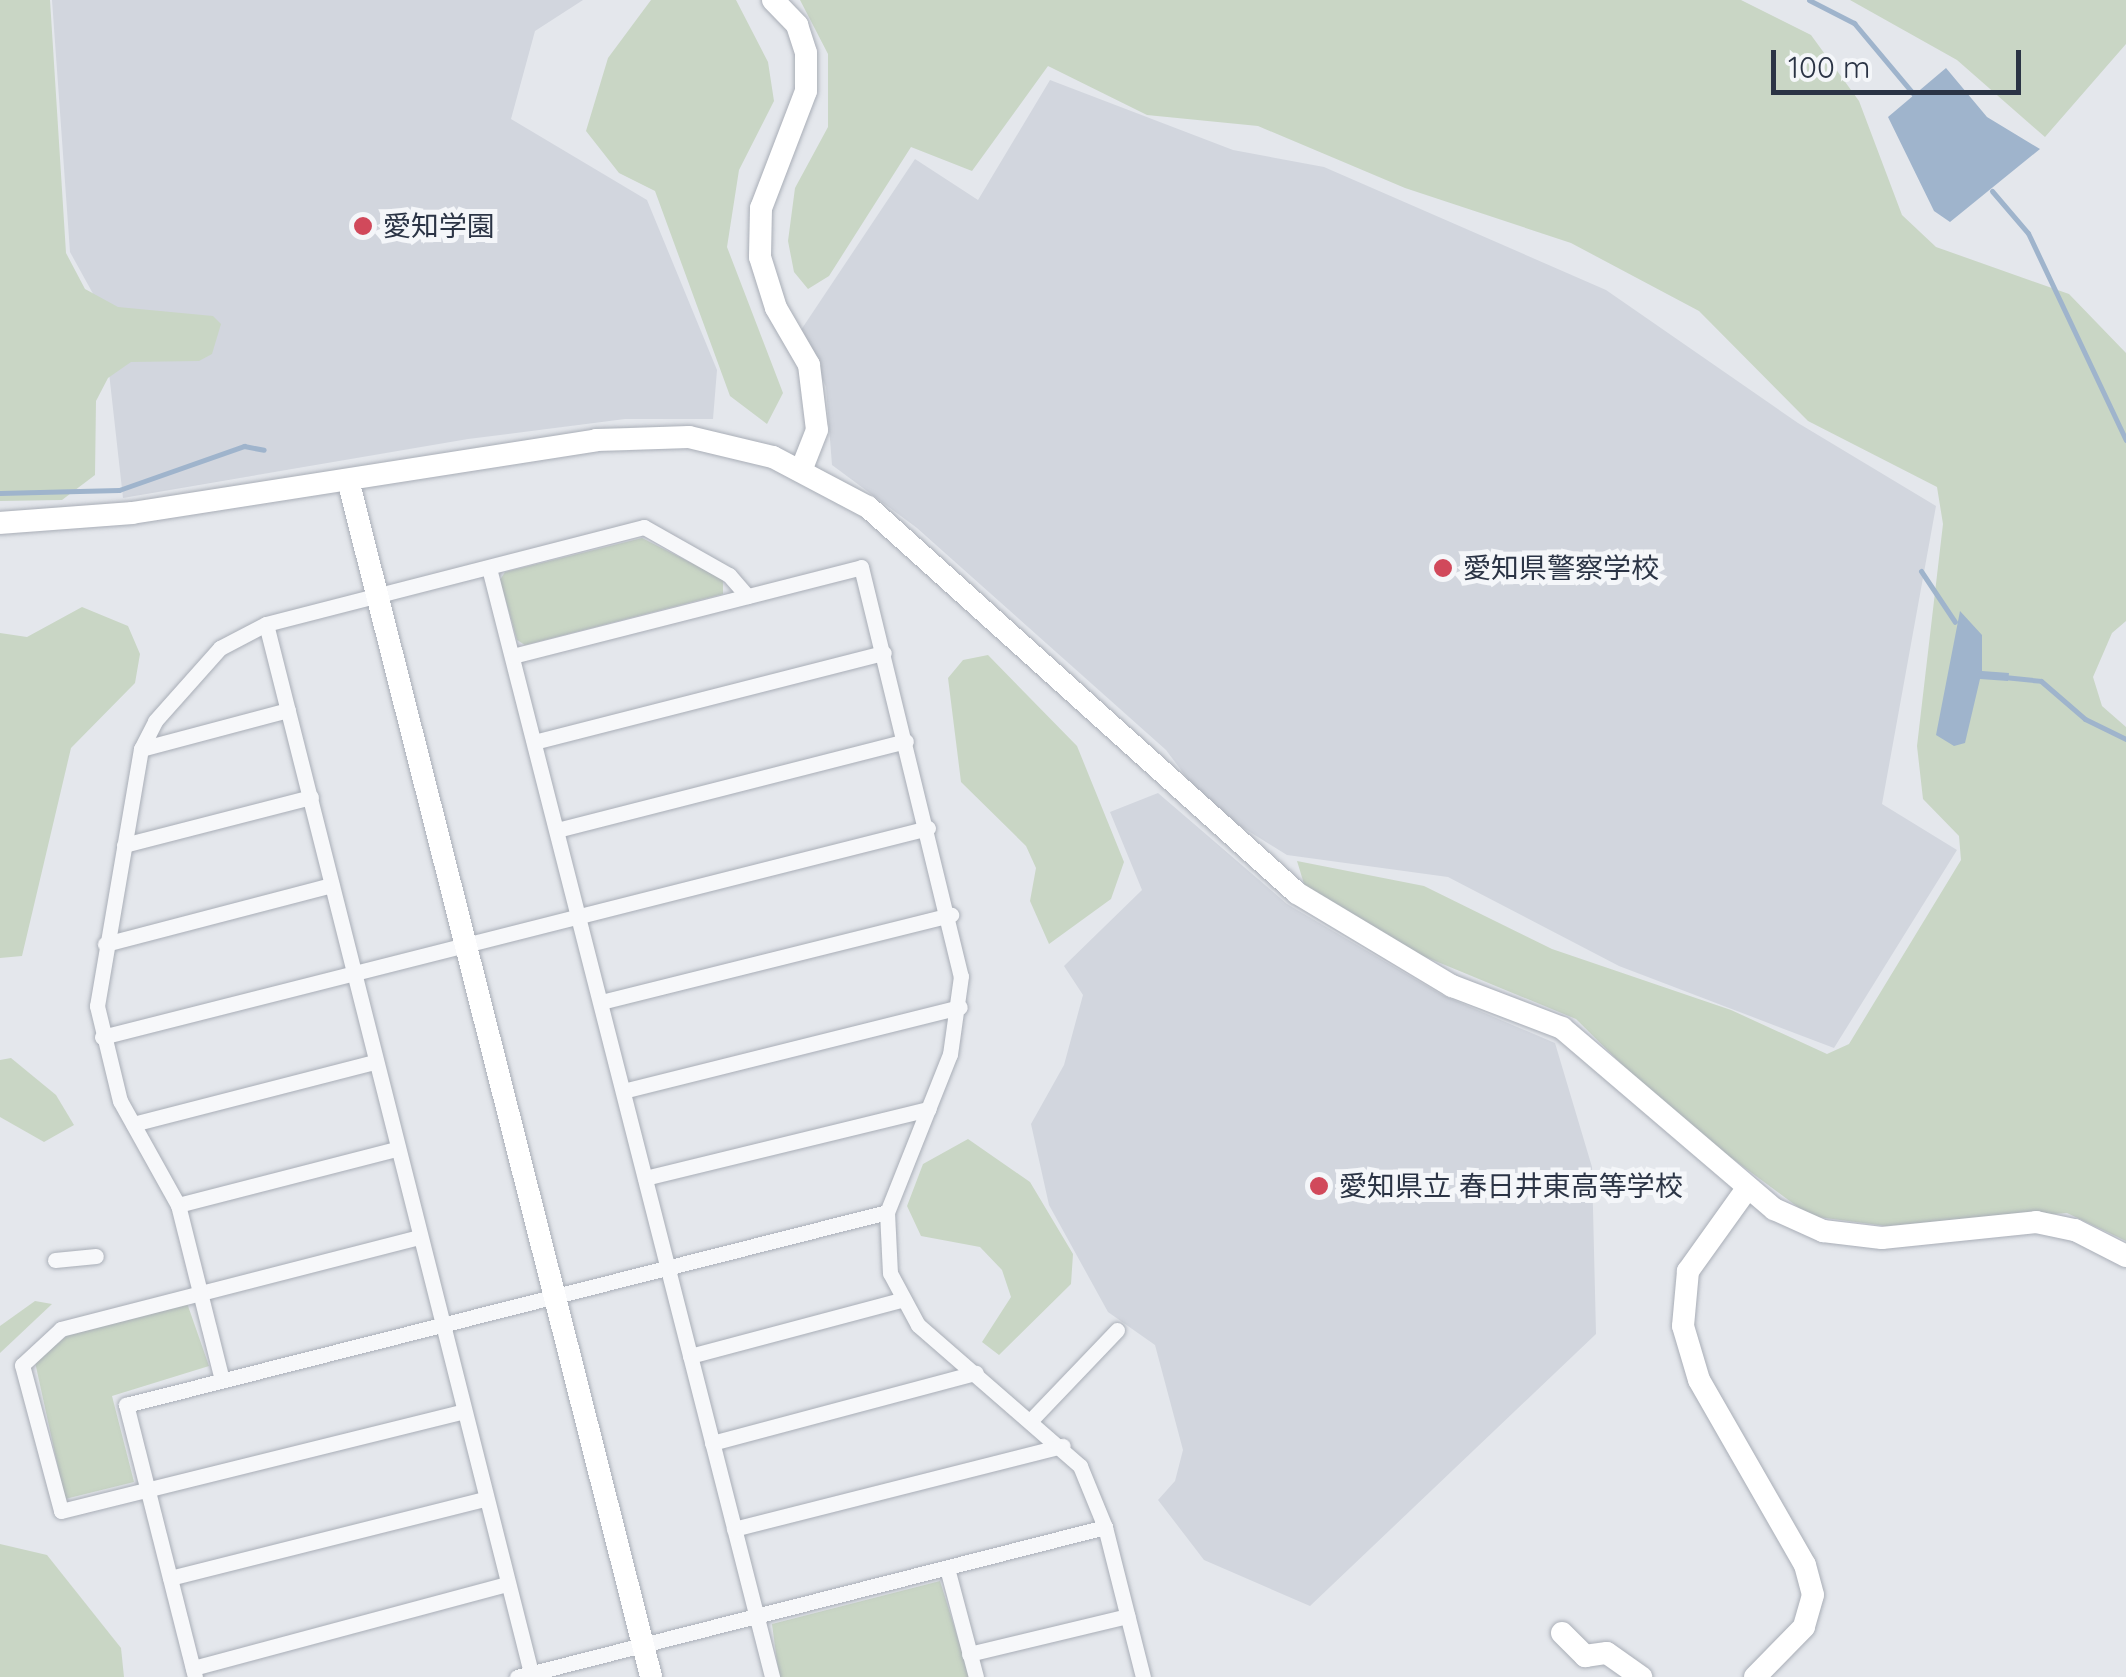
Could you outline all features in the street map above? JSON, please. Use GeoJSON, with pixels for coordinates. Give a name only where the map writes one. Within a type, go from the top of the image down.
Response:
{"type":"FeatureCollection","features":[{"type":"Feature","properties":{"kind":"street"},"geometry":{"type":"LineString","coordinates":[[773,0],[797,26],[806,91],[762,208],[760,257],[812,378],[818,430],[802,468]]}},
{"type":"Feature","properties":{"kind":"street"},"geometry":{"type":"LineString","coordinates":[[0,524],[132,514],[640,436],[688,437],[802,468],[898,532],[1297,893],[1452,986],[1562,1028],[1746,1190],[1823,1231],[1882,1238],[2036,1222],[2075,1230],[2126,1256]]}},
{"type":"Feature","properties":{"kind":"street"},"geometry":{"type":"LineString","coordinates":[[348,480],[651,1677]]}},
{"type":"Feature","properties":{"kind":"street"},"geometry":{"type":"LineString","coordinates":[[222,1380],[178,1205],[133,1124],[102,1037],[105,944],[141,749],[179,686],[220,648],[266,624],[644,527],[729,575],[748,596]]}},
{"type":"Feature","properties":{"kind":"street"},"geometry":{"type":"LineString","coordinates":[[489,568],[772,1677]]}},
{"type":"Feature","properties":{"kind":"street"},"geometry":{"type":"LineString","coordinates":[[513,656],[860,568],[951,914],[960,1008],[929,1109],[887,1212],[885,1245],[900,1300],[976,1373],[1062,1446],[1092,1489],[1143,1677]]}},
{"type":"Feature","properties":{"kind":"street"},"geometry":{"type":"LineString","coordinates":[[266,624],[507,1584],[526,1676],[1104,1527]]}},
{"type":"Feature","properties":{"kind":"street"},"geometry":{"type":"LineString","coordinates":[[534,742],[884,653]]}},
{"type":"Feature","properties":{"kind":"street"},"geometry":{"type":"LineString","coordinates":[[141,749],[288,710]]}},
{"type":"Feature","properties":{"kind":"street"},"geometry":{"type":"LineString","coordinates":[[557,830],[906,741]]}},
{"type":"Feature","properties":{"kind":"street"},"geometry":{"type":"LineString","coordinates":[[124,845],[311,798]]}},
{"type":"Feature","properties":{"kind":"street"},"geometry":{"type":"LineString","coordinates":[[102,1037],[928,828]]}},
{"type":"Feature","properties":{"kind":"street"},"geometry":{"type":"LineString","coordinates":[[105,944],[331,886]]}},
{"type":"Feature","properties":{"kind":"street"},"geometry":{"type":"LineString","coordinates":[[600,1002],[951,914]]}},
{"type":"Feature","properties":{"kind":"street"},"geometry":{"type":"LineString","coordinates":[[623,1091],[960,1008]]}},
{"type":"Feature","properties":{"kind":"street"},"geometry":{"type":"LineString","coordinates":[[133,1124],[374,1062]]}},
{"type":"Feature","properties":{"kind":"street"},"geometry":{"type":"LineString","coordinates":[[645,1178],[929,1109]]}},
{"type":"Feature","properties":{"kind":"street"},"geometry":{"type":"LineString","coordinates":[[178,1205],[396,1149]]}},
{"type":"Feature","properties":{"kind":"street"},"geometry":{"type":"LineString","coordinates":[[1746,1190],[1688,1270],[1683,1326],[1699,1380],[1805,1565],[1814,1595],[1804,1627],[1755,1677]]}},
{"type":"Feature","properties":{"kind":"street"},"geometry":{"type":"LineString","coordinates":[[507,1584],[194,1672],[126,1405],[887,1212]]}},
{"type":"Feature","properties":{"kind":"street"},"geometry":{"type":"LineString","coordinates":[[419,1237],[61,1330],[22,1365],[61,1511],[464,1411]]}},
{"type":"Feature","properties":{"kind":"street"},"geometry":{"type":"LineString","coordinates":[[54,1260],[96,1256]]}},
{"type":"Feature","properties":{"kind":"street"},"geometry":{"type":"LineString","coordinates":[[690,1356],[900,1300]]}},
{"type":"Feature","properties":{"kind":"street"},"geometry":{"type":"LineString","coordinates":[[1032,1419],[1117,1330]]}},
{"type":"Feature","properties":{"kind":"street"},"geometry":{"type":"LineString","coordinates":[[712,1442],[976,1373]]}},
{"type":"Feature","properties":{"kind":"street"},"geometry":{"type":"LineString","coordinates":[[734,1530],[1062,1446]]}},
{"type":"Feature","properties":{"kind":"street"},"geometry":{"type":"LineString","coordinates":[[170,1578],[485,1499]]}},
{"type":"Feature","properties":{"kind":"street"},"geometry":{"type":"LineString","coordinates":[[947,1568],[976,1677]]}},
{"type":"Feature","properties":{"kind":"street"},"geometry":{"type":"LineString","coordinates":[[969,1654],[1128,1616]]}},
{"type":"Feature","properties":{"kind":"street"},"geometry":{"type":"LineString","coordinates":[[1562,1634],[1585,1656],[1606,1653],[1641,1677]]}},
{"type":"Feature","properties":{"kind":"shaded area","name":"愛知学園"},"geometry":{"type":"Polygon","coordinates":[[[52,0],[583,0],[535,31],[511,119],[647,200],[717,370],[713,419],[625,419],[468,439],[123,498],[102,310],[70,252],[52,0]]]}},
{"type":"Feature","properties":{"kind":"shaded area","name":"愛知県警察学校"},"geometry":{"type":"Polygon","coordinates":[[[1050,80],[1233,150],[1324,167],[1606,290],[1798,423],[1936,506],[1882,804],[1957,850],[1834,1048],[1619,966],[1448,877],[1287,855],[1208,806],[1166,750],[917,528],[832,465],[826,387],[801,330],[915,159],[978,200],[1050,80]]]}},
{"type":"Feature","properties":{"kind":"shaded area","name":"愛知県立 春日井東高等学校"},"geometry":{"type":"Polygon","coordinates":[[[1158,793],[1287,904],[1442,995],[1555,1043],[1592,1167],[1596,1334],[1310,1606],[1204,1560],[1158,1500],[1175,1481],[1183,1450],[1155,1345],[1108,1312],[1049,1205],[1031,1124],[1064,1065],[1083,995],[1064,966],[1142,890],[1110,812],[1158,793]]]}},
{"type":"Feature","properties":{"kind":"green space"},"geometry":{"type":"Polygon","coordinates":[[[0,0],[50,0],[66,253],[85,289],[118,307],[213,316],[221,324],[212,354],[199,361],[131,362],[108,378],[96,401],[95,475],[62,500],[0,501],[0,0]]]}},
{"type":"Feature","properties":{"kind":"green space"},"geometry":{"type":"Polygon","coordinates":[[[651,0],[736,0],[768,62],[774,101],[739,170],[727,247],[783,393],[767,424],[730,396],[655,191],[619,173],[586,131],[608,58],[651,0]]]}},
{"type":"Feature","properties":{"kind":"green space"},"geometry":{"type":"Polygon","coordinates":[[[800,0],[1741,0],[1811,35],[1859,101],[1902,215],[1936,247],[2069,294],[2126,353],[2126,621],[2112,633],[2093,677],[2102,706],[2126,727],[2126,1241],[2067,1213],[1886,1226],[1810,1216],[1672,1114],[1576,1019],[1416,953],[1305,887],[1297,861],[1424,886],[1552,949],[1731,1010],[1827,1054],[1849,1044],[1961,860],[1959,836],[1923,799],[1917,746],[1943,524],[1937,487],[1808,421],[1699,311],[1571,243],[1405,188],[1258,126],[1147,115],[1048,66],[972,171],[911,147],[829,276],[808,289],[794,272],[788,241],[795,188],[828,127],[828,54],[800,0]]]}},
{"type":"Feature","properties":{"kind":"green space"},"geometry":{"type":"Polygon","coordinates":[[[1850,0],[2126,0],[2126,44],[2045,137],[1957,60],[1850,0]]]}},
{"type":"Feature","properties":{"kind":"green space"},"geometry":{"type":"Polygon","coordinates":[[[642,538],[723,579],[723,594],[525,645],[517,640],[500,580],[505,572],[642,538]]]}},
{"type":"Feature","properties":{"kind":"green space"},"geometry":{"type":"Polygon","coordinates":[[[82,607],[128,626],[140,654],[135,683],[71,748],[22,956],[0,958],[0,633],[27,637],[82,607]]]}},
{"type":"Feature","properties":{"kind":"green space"},"geometry":{"type":"Polygon","coordinates":[[[988,655],[1077,746],[1124,862],[1111,899],[1049,944],[1030,901],[1036,868],[1026,846],[961,782],[948,678],[963,660],[988,655]]]}},
{"type":"Feature","properties":{"kind":"green space"},"geometry":{"type":"Polygon","coordinates":[[[11,1058],[56,1095],[74,1125],[44,1142],[0,1117],[0,1060],[11,1058]]]}},
{"type":"Feature","properties":{"kind":"green space"},"geometry":{"type":"Polygon","coordinates":[[[968,1139],[1030,1182],[1073,1254],[1071,1284],[999,1355],[982,1342],[1011,1297],[1002,1270],[980,1247],[921,1236],[907,1206],[923,1164],[968,1139]]]}},
{"type":"Feature","properties":{"kind":"green space"},"geometry":{"type":"Polygon","coordinates":[[[35,1301],[52,1304],[0,1353],[0,1326],[35,1301]]]}},
{"type":"Feature","properties":{"kind":"green space"},"geometry":{"type":"Polygon","coordinates":[[[187,1303],[209,1366],[112,1396],[134,1482],[65,1499],[35,1362],[69,1334],[187,1303]]]}},
{"type":"Feature","properties":{"kind":"green space"},"geometry":{"type":"Polygon","coordinates":[[[0,1544],[47,1555],[121,1648],[124,1677],[0,1677],[0,1544]]]}},
{"type":"Feature","properties":{"kind":"green space"},"geometry":{"type":"Polygon","coordinates":[[[940,1581],[970,1677],[779,1677],[772,1624],[940,1581]]]}},
{"type":"Feature","properties":{"kind":"water"},"geometry":{"type":"Polygon","coordinates":[[[1946,68],[1987,117],[2040,149],[1950,222],[1934,211],[1888,117],[1946,68]]]}},
{"type":"Feature","properties":{"kind":"water"},"geometry":{"type":"Polygon","coordinates":[[[1960,611],[1982,635],[1982,671],[2009,673],[2008,681],[1980,679],[1965,743],[1954,746],[1936,735],[1960,611]]]}},
{"type":"Feature","properties":{"kind":"waterway"},"geometry":{"type":"LineString","coordinates":[[1809,0],[1854,23],[1916,97]]}},
{"type":"Feature","properties":{"kind":"waterway"},"geometry":{"type":"LineString","coordinates":[[1992,191],[2028,233],[2126,440]]}},
{"type":"Feature","properties":{"kind":"waterway"},"geometry":{"type":"LineString","coordinates":[[0,493],[119,490],[244,446],[264,450]]}},
{"type":"Feature","properties":{"kind":"waterway"},"geometry":{"type":"LineString","coordinates":[[1921,571],[1955,622]]}},
{"type":"Feature","properties":{"kind":"waterway"},"geometry":{"type":"LineString","coordinates":[[2004,677],[2041,681],[2085,719],[2126,739]]}},
{"type":"Feature","properties":{"kind":"place","name":"愛知学園"},"geometry":{"type":"Point","coordinates":[363,226]}},
{"type":"Feature","properties":{"kind":"place","name":"愛知県警察学校"},"geometry":{"type":"Point","coordinates":[1443,568]}},
{"type":"Feature","properties":{"kind":"place","name":"愛知県立 春日井東高等学校"},"geometry":{"type":"Point","coordinates":[1319,1186]}}]}
